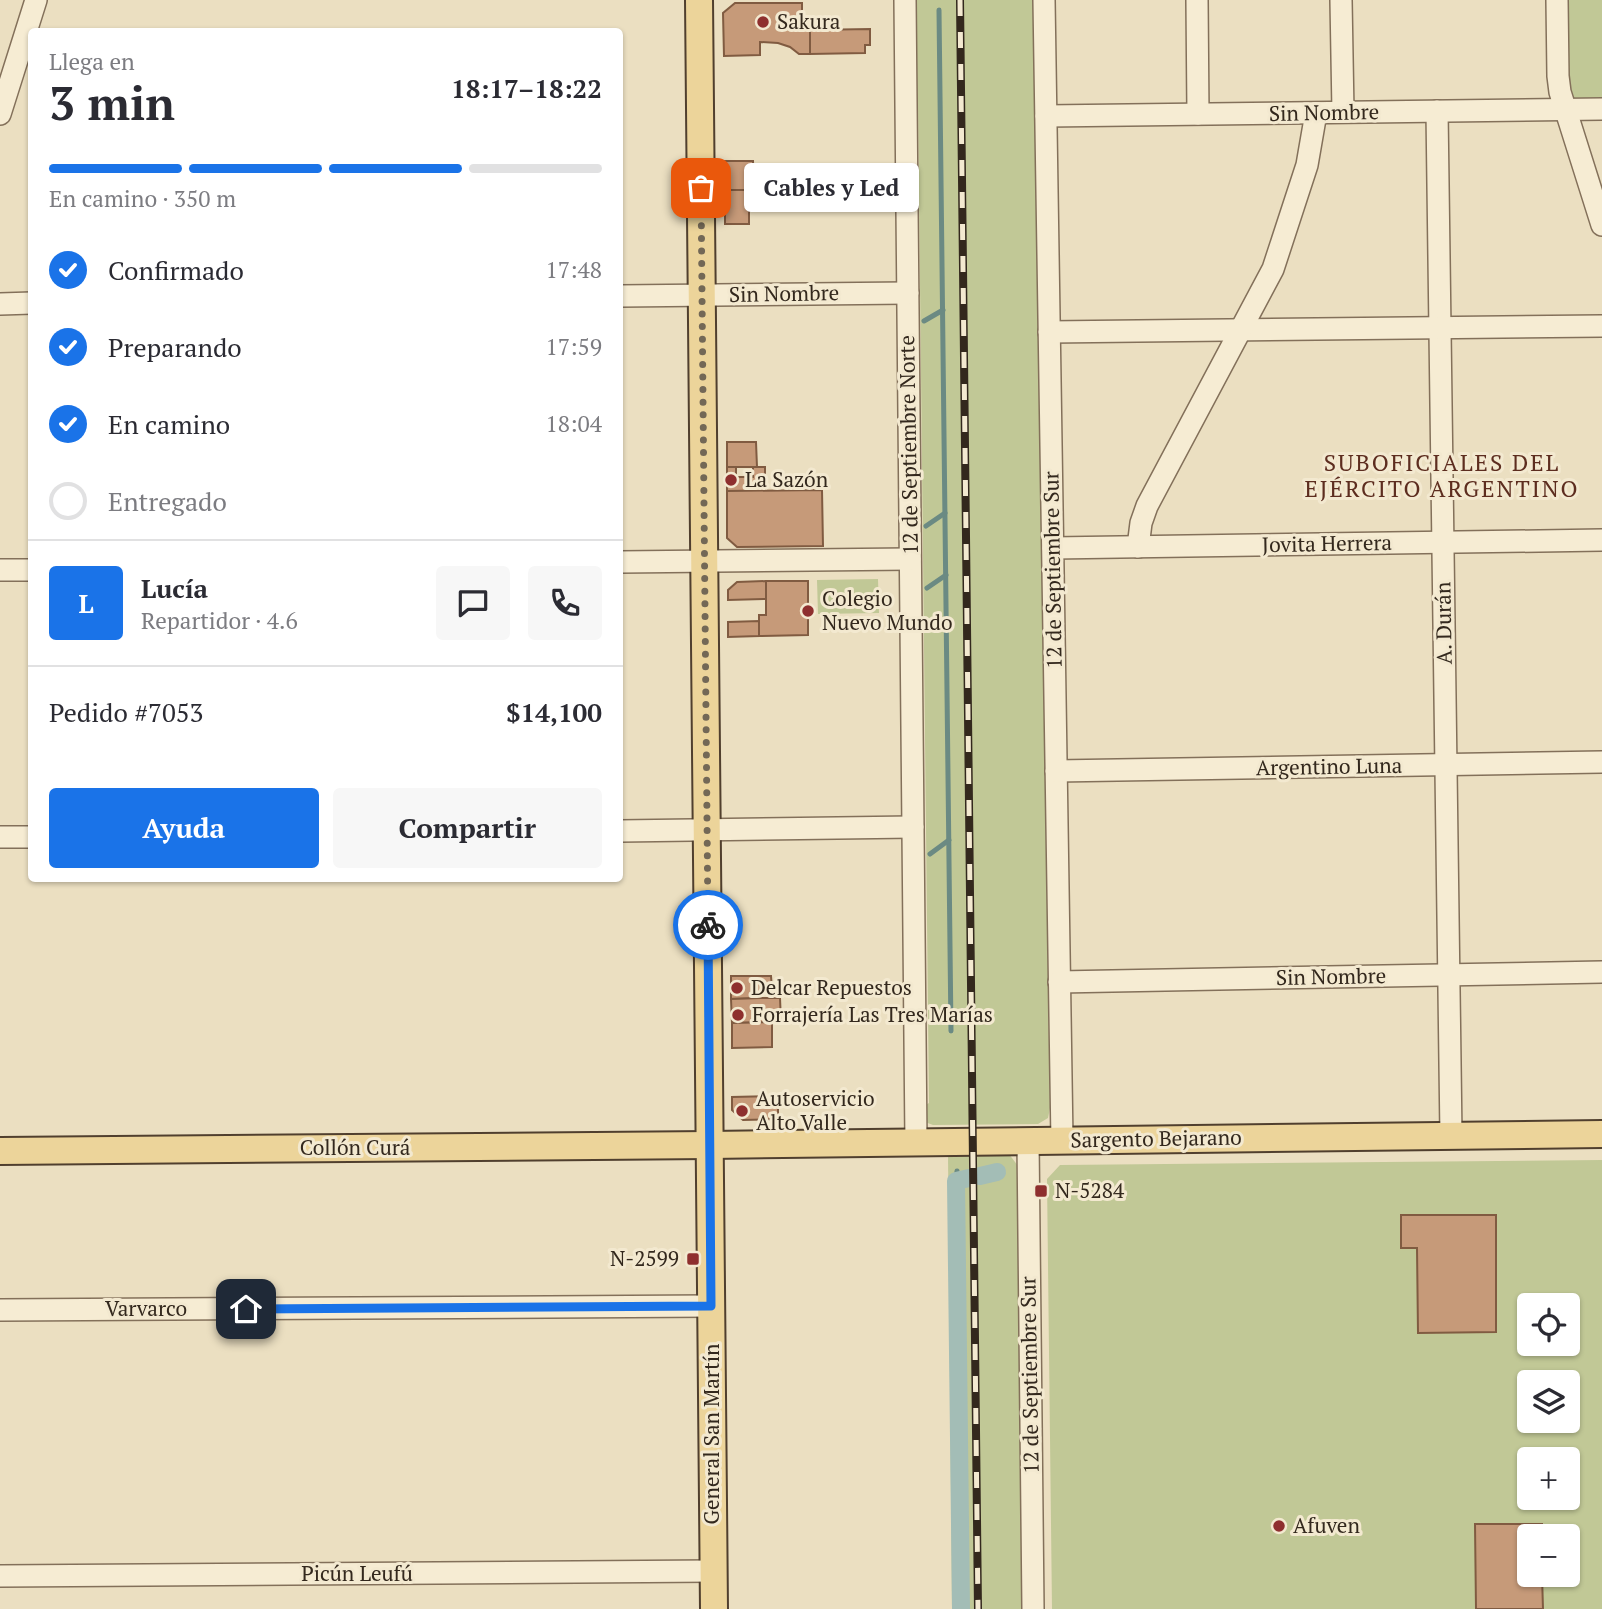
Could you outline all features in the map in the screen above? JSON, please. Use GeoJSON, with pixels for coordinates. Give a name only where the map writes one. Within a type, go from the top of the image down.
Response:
{"type":"FeatureCollection","features":[{"type":"Feature","properties":{"kind":"main road","name":"General San Martín"},"geometry":{"type":"LineString","coordinates":[[699,0],[713,1609]]}},
{"type":"Feature","properties":{"kind":"main road","name":"Sargento Bejarano"},"geometry":{"type":"LineString","coordinates":[[710,1145],[1602,1134]]}},
{"type":"Feature","properties":{"kind":"main road","name":"Collón Curá"},"geometry":{"type":"LineString","coordinates":[[0,1151],[710,1145]]}},
{"type":"Feature","properties":{"kind":"street"},"geometry":{"type":"LineString","coordinates":[[0,114],[36,0]]}},
{"type":"Feature","properties":{"kind":"street","name":"12 de Septiembre Norte"},"geometry":{"type":"LineString","coordinates":[[905,0],[916,1142]]}},
{"type":"Feature","properties":{"kind":"street","name":"12 de Septiembre Sur"},"geometry":{"type":"LineString","coordinates":[[1044,0],[1062,1140]]}},
{"type":"Feature","properties":{"kind":"street"},"geometry":{"type":"LineString","coordinates":[[1197,0],[1198,114]]}},
{"type":"Feature","properties":{"kind":"street"},"geometry":{"type":"LineString","coordinates":[[1341,0],[1343,113]]}},
{"type":"Feature","properties":{"kind":"street"},"geometry":{"type":"LineString","coordinates":[[1556,0],[1558,76],[1564,110],[1602,225]]}},
{"type":"Feature","properties":{"kind":"street","name":"Sin Nombre"},"geometry":{"type":"LineString","coordinates":[[1046,116],[1602,109]]}},
{"type":"Feature","properties":{"kind":"street","name":"A. Durán"},"geometry":{"type":"LineString","coordinates":[[1437,111],[1451,1136]]}},
{"type":"Feature","properties":{"kind":"street"},"geometry":{"type":"LineString","coordinates":[[1138,547],[1141,523],[1147,506],[1267,283],[1279,255],[1307,165],[1316,113]]}},
{"type":"Feature","properties":{"kind":"street","name":"Sin Nombre"},"geometry":{"type":"LineString","coordinates":[[623,296],[908,293]]}},
{"type":"Feature","properties":{"kind":"street"},"geometry":{"type":"LineString","coordinates":[[0,304],[28,303]]}},
{"type":"Feature","properties":{"kind":"street"},"geometry":{"type":"LineString","coordinates":[[1049,332],[1602,326]]}},
{"type":"Feature","properties":{"kind":"street","name":"Jovita Herrera"},"geometry":{"type":"LineString","coordinates":[[1053,548],[1602,540]]}},
{"type":"Feature","properties":{"kind":"street"},"geometry":{"type":"LineString","coordinates":[[623,562],[910,559]]}},
{"type":"Feature","properties":{"kind":"street"},"geometry":{"type":"LineString","coordinates":[[0,570],[28,570]]}},
{"type":"Feature","properties":{"kind":"street","name":"Argentino Luna"},"geometry":{"type":"LineString","coordinates":[[1056,771],[1602,762]]}},
{"type":"Feature","properties":{"kind":"street"},"geometry":{"type":"LineString","coordinates":[[623,831],[913,827]]}},
{"type":"Feature","properties":{"kind":"street"},"geometry":{"type":"LineString","coordinates":[[0,838],[28,837]]}},
{"type":"Feature","properties":{"kind":"street","name":"Sin Nombre"},"geometry":{"type":"LineString","coordinates":[[1059,982],[1602,972]]}},
{"type":"Feature","properties":{"kind":"street","name":"12 de Septiembre Sur"},"geometry":{"type":"LineString","coordinates":[[1028,1141],[1033,1609]]}},
{"type":"Feature","properties":{"kind":"street","name":"Varvarco"},"geometry":{"type":"LineString","coordinates":[[0,1310],[711,1306]]}},
{"type":"Feature","properties":{"kind":"street","name":"Picún Leufú"},"geometry":{"type":"LineString","coordinates":[[0,1576],[713,1571]]}},
{"type":"Feature","properties":{"kind":"green space"},"geometry":{"type":"Polygon","coordinates":[[[911,0],[1032,0],[1034,7],[1050,1108],[1048,1118],[1038,1124],[933,1125],[925,1122],[921,1108],[929,1103],[918,102],[912,95],[911,0]]]}},
{"type":"Feature","properties":{"kind":"green space"},"geometry":{"type":"Polygon","coordinates":[[[1564,0],[1602,0],[1602,101],[1580,101],[1569,95],[1564,0]]]}},
{"type":"Feature","properties":{"kind":"green space"},"geometry":{"type":"Polygon","coordinates":[[[878,579],[879,613],[818,614],[817,580],[878,579]]]}},
{"type":"Feature","properties":{"kind":"green space"},"geometry":{"type":"Polygon","coordinates":[[[948,1154],[1009,1154],[1018,1166],[1023,1609],[952,1609],[948,1154]]]}},
{"type":"Feature","properties":{"kind":"green space"},"geometry":{"type":"Polygon","coordinates":[[[1602,1160],[1602,1609],[1052,1609],[1047,1179],[1060,1165],[1602,1160]]]}},
{"type":"Feature","properties":{"kind":"building","name":"Sakura"},"geometry":{"type":"Polygon","coordinates":[[[735,3],[802,3],[802,30],[810,30],[810,54],[799,54],[778,43],[760,42],[760,55],[724,56],[723,13],[735,3]]]}},
{"type":"Feature","properties":{"kind":"building"},"geometry":{"type":"Polygon","coordinates":[[[870,29],[870,45],[865,45],[865,53],[810,54],[810,30],[870,29]]]}},
{"type":"Feature","properties":{"kind":"building"},"geometry":{"type":"Polygon","coordinates":[[[724,161],[753,161],[754,190],[725,190],[724,161]]]}},
{"type":"Feature","properties":{"kind":"building"},"geometry":{"type":"Polygon","coordinates":[[[725,190],[749,190],[749,224],[725,224],[725,190]]]}},
{"type":"Feature","properties":{"kind":"building"},"geometry":{"type":"Polygon","coordinates":[[[727,442],[756,442],[757,467],[727,467],[727,442]]]}},
{"type":"Feature","properties":{"kind":"building"},"geometry":{"type":"Polygon","coordinates":[[[727,467],[736,467],[736,477],[753,477],[753,467],[765,467],[765,491],[727,491],[727,467]]]}},
{"type":"Feature","properties":{"kind":"building"},"geometry":{"type":"Polygon","coordinates":[[[822,490],[823,546],[737,547],[727,538],[727,491],[822,490]]]}},
{"type":"Feature","properties":{"kind":"building"},"geometry":{"type":"Polygon","coordinates":[[[766,581],[766,599],[728,600],[728,590],[737,582],[766,581]]]}},
{"type":"Feature","properties":{"kind":"building"},"geometry":{"type":"Polygon","coordinates":[[[766,581],[808,581],[808,635],[759,636],[759,615],[766,615],[766,581]]]}},
{"type":"Feature","properties":{"kind":"building"},"geometry":{"type":"Polygon","coordinates":[[[759,621],[759,636],[728,637],[728,622],[759,621]]]}},
{"type":"Feature","properties":{"kind":"building"},"geometry":{"type":"Polygon","coordinates":[[[731,976],[771,976],[772,988],[761,988],[761,998],[731,999],[731,976]]]}},
{"type":"Feature","properties":{"kind":"building"},"geometry":{"type":"Polygon","coordinates":[[[780,998],[781,1022],[732,1023],[731,999],[780,998]]]}},
{"type":"Feature","properties":{"kind":"building"},"geometry":{"type":"Polygon","coordinates":[[[772,1022],[772,1047],[732,1048],[732,1023],[772,1022]]]}},
{"type":"Feature","properties":{"kind":"building"},"geometry":{"type":"Polygon","coordinates":[[[778,1096],[778,1119],[743,1120],[732,1110],[732,1097],[778,1096]]]}},
{"type":"Feature","properties":{"kind":"building"},"geometry":{"type":"Polygon","coordinates":[[[1401,1215],[1496,1215],[1496,1332],[1418,1333],[1417,1248],[1401,1248],[1401,1215]]]}},
{"type":"Feature","properties":{"kind":"building"},"geometry":{"type":"Polygon","coordinates":[[[1475,1524],[1517,1524],[1517,1587],[1542,1587],[1543,1609],[1476,1609],[1475,1524]]]}},
{"type":"Feature","properties":{"kind":"waterway"},"geometry":{"type":"LineString","coordinates":[[939,10],[951,1031]]}},
{"type":"Feature","properties":{"kind":"waterway"},"geometry":{"type":"LineString","coordinates":[[924,321],[943,310]]}},
{"type":"Feature","properties":{"kind":"waterway"},"geometry":{"type":"LineString","coordinates":[[926,526],[945,513]]}},
{"type":"Feature","properties":{"kind":"waterway"},"geometry":{"type":"LineString","coordinates":[[927,588],[946,575]]}},
{"type":"Feature","properties":{"kind":"waterway"},"geometry":{"type":"LineString","coordinates":[[930,854],[949,840]]}},
{"type":"Feature","properties":{"kind":"waterway"},"geometry":{"type":"LineString","coordinates":[[956,1181],[957,1171]]}},
{"type":"Feature","properties":{"kind":"waterway"},"geometry":{"type":"LineString","coordinates":[[980,1176],[997,1172]]}},
{"type":"Feature","properties":{"kind":"waterway"},"geometry":{"type":"LineString","coordinates":[[961,1609],[956,1181],[969,1178]]}},
{"type":"Feature","properties":{"kind":"railway"},"geometry":{"type":"LineString","coordinates":[[960,0],[978,1609]]}},
{"type":"Feature","properties":{"kind":"way so far"},"geometry":{"type":"LineString","coordinates":[[701,188],[708,925]]}},
{"type":"Feature","properties":{"kind":"place","name":"Sakura"},"geometry":{"type":"Point","coordinates":[763,22]}},
{"type":"Feature","properties":{"kind":"place","name":"Cables y Led"},"geometry":{"type":"Point","coordinates":[701,188]}},
{"type":"Feature","properties":{"kind":"place","name":"La Sazón"},"geometry":{"type":"Point","coordinates":[731,480]}},
{"type":"Feature","properties":{"kind":"place","name":"Colegio Nuevo Mundo"},"geometry":{"type":"Point","coordinates":[808,611]}},
{"type":"Feature","properties":{"kind":"place","name":"Delcar Repuestos"},"geometry":{"type":"Point","coordinates":[737,988]}},
{"type":"Feature","properties":{"kind":"place","name":"Forrajería Las Tres Marías"},"geometry":{"type":"Point","coordinates":[738,1015]}},
{"type":"Feature","properties":{"kind":"place","name":"Autoservicio Alto Valle"},"geometry":{"type":"Point","coordinates":[742,1111]}},
{"type":"Feature","properties":{"kind":"place","name":"N-5284"},"geometry":{"type":"Point","coordinates":[1041,1191]}},
{"type":"Feature","properties":{"kind":"place","name":"N-2599"},"geometry":{"type":"Point","coordinates":[693,1259]}},
{"type":"Feature","properties":{"kind":"place","name":"Afuven"},"geometry":{"type":"Point","coordinates":[1279,1526]}},
{"type":"Feature","properties":{"kind":"district","name":"SUBOFICIALES DEL EJÉRCITO ARGENTINO"},"geometry":{"type":"Point","coordinates":[1442,476]}},
{"type":"Feature","properties":{"kind":"route"},"geometry":{"type":"LineString","coordinates":[[246,1309],[711,1306],[708,925]]}}]}
